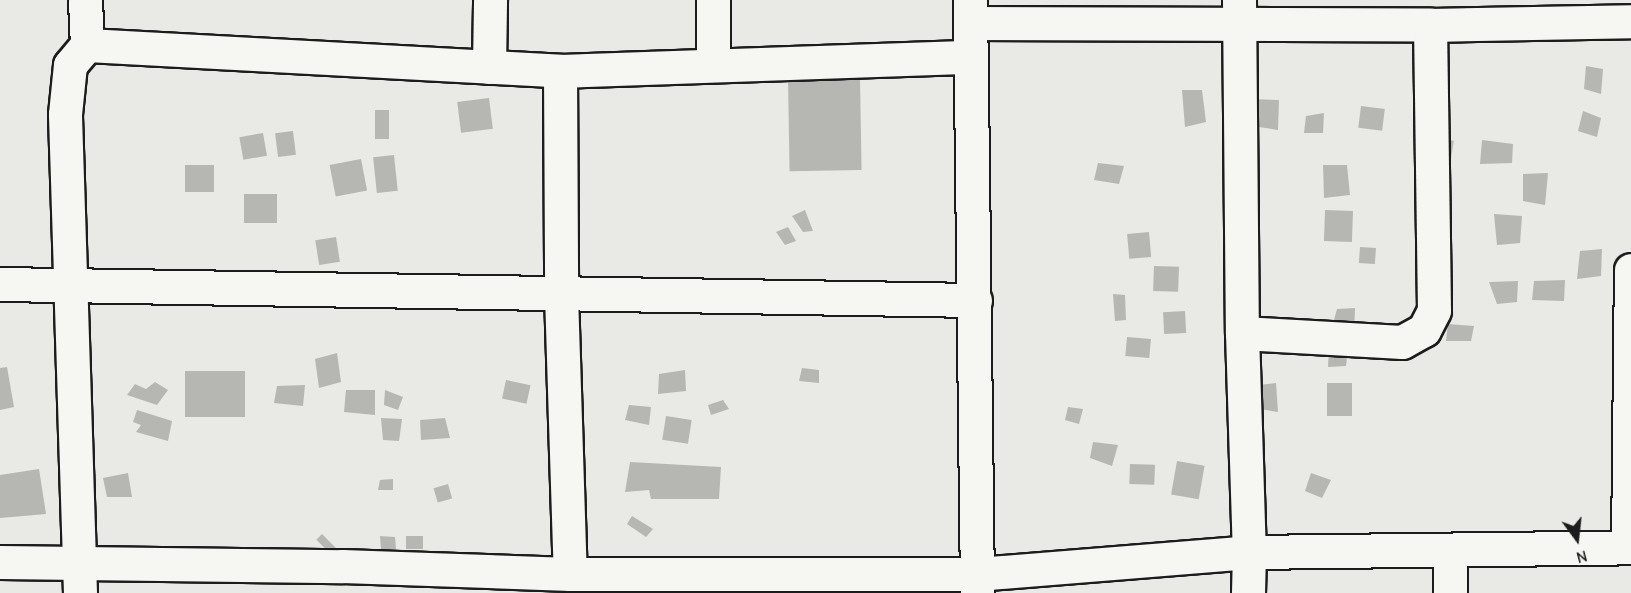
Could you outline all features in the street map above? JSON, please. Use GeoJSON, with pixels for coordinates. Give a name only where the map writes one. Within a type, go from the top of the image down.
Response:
{"type":"FeatureCollection","features":[{"type":"Feature","properties":{"kind":"street"},"geometry":{"type":"LineString","coordinates":[[80,577],[65,114],[70,65],[87,45],[85,0]]}},
{"type":"Feature","properties":{"kind":"street"},"geometry":{"type":"LineString","coordinates":[[489,67],[490,0]]}},
{"type":"Feature","properties":{"kind":"street"},"geometry":{"type":"LineString","coordinates":[[713,0],[713,65]]}},
{"type":"Feature","properties":{"kind":"street"},"geometry":{"type":"LineString","coordinates":[[977,583],[971,12],[1239,12],[1430,25],[1475,12],[1631,21]]}},
{"type":"Feature","properties":{"kind":"street"},"geometry":{"type":"LineString","coordinates":[[1239,12],[1242,333],[1249,552],[1248,593]]}},
{"type":"Feature","properties":{"kind":"street"},"geometry":{"type":"LineString","coordinates":[[1242,333],[1402,342],[1424,330],[1434,310],[1430,25]]}},
{"type":"Feature","properties":{"kind":"street"},"geometry":{"type":"LineString","coordinates":[[87,45],[560,71],[971,57]]}},
{"type":"Feature","properties":{"kind":"street"},"geometry":{"type":"LineString","coordinates":[[560,71],[561,294],[570,574]]}},
{"type":"Feature","properties":{"kind":"street"},"geometry":{"type":"LineString","coordinates":[[0,562],[80,577],[343,579],[570,574],[977,583],[1249,552],[1629,546],[1631,270]]}},
{"type":"Feature","properties":{"kind":"street"},"geometry":{"type":"LineString","coordinates":[[0,284],[71,287],[975,300]]}},
{"type":"Feature","properties":{"kind":"street"},"geometry":{"type":"LineString","coordinates":[[1450,549],[1450,593]]}},
{"type":"Feature","properties":{"kind":"building"},"geometry":{"type":"Polygon","coordinates":[[[1586,66],[1603,69],[1601,94],[1584,89],[1586,66]]]}},
{"type":"Feature","properties":{"kind":"building"},"geometry":{"type":"Polygon","coordinates":[[[860,79],[862,170],[790,171],[788,80],[860,79]]]}},
{"type":"Feature","properties":{"kind":"building"},"geometry":{"type":"Polygon","coordinates":[[[1182,90],[1202,90],[1206,122],[1185,127],[1182,90]]]}},
{"type":"Feature","properties":{"kind":"building"},"geometry":{"type":"Polygon","coordinates":[[[489,98],[493,129],[461,133],[457,102],[489,98]]]}},
{"type":"Feature","properties":{"kind":"building"},"geometry":{"type":"Polygon","coordinates":[[[1251,99],[1279,100],[1278,130],[1246,125],[1251,99]]]}},
{"type":"Feature","properties":{"kind":"building"},"geometry":{"type":"Polygon","coordinates":[[[1361,106],[1385,109],[1382,131],[1358,128],[1361,106]]]}},
{"type":"Feature","properties":{"kind":"building"},"geometry":{"type":"Polygon","coordinates":[[[375,110],[389,110],[389,139],[375,139],[375,110]]]}},
{"type":"Feature","properties":{"kind":"building"},"geometry":{"type":"Polygon","coordinates":[[[1583,111],[1601,118],[1597,137],[1578,131],[1583,111]]]}},
{"type":"Feature","properties":{"kind":"building"},"geometry":{"type":"Polygon","coordinates":[[[1324,113],[1323,133],[1304,133],[1306,116],[1324,113]]]}},
{"type":"Feature","properties":{"kind":"building"},"geometry":{"type":"Polygon","coordinates":[[[293,131],[296,155],[278,157],[275,133],[293,131]]]}},
{"type":"Feature","properties":{"kind":"building"},"geometry":{"type":"Polygon","coordinates":[[[263,133],[267,156],[243,160],[239,137],[263,133]]]}},
{"type":"Feature","properties":{"kind":"building"},"geometry":{"type":"Polygon","coordinates":[[[1436,138],[1454,141],[1451,160],[1433,157],[1436,138]]]}},
{"type":"Feature","properties":{"kind":"building"},"geometry":{"type":"Polygon","coordinates":[[[1482,140],[1513,144],[1512,163],[1480,164],[1482,140]]]}},
{"type":"Feature","properties":{"kind":"building"},"geometry":{"type":"Polygon","coordinates":[[[394,155],[398,191],[377,193],[373,157],[394,155]]]}},
{"type":"Feature","properties":{"kind":"building"},"geometry":{"type":"Polygon","coordinates":[[[361,159],[367,190],[336,197],[330,165],[361,159]]]}},
{"type":"Feature","properties":{"kind":"building"},"geometry":{"type":"Polygon","coordinates":[[[1098,163],[1124,166],[1119,184],[1094,180],[1098,163]]]}},
{"type":"Feature","properties":{"kind":"building"},"geometry":{"type":"Polygon","coordinates":[[[185,165],[214,165],[214,192],[185,192],[185,165]]]}},
{"type":"Feature","properties":{"kind":"building"},"geometry":{"type":"Polygon","coordinates":[[[1323,165],[1347,165],[1350,195],[1324,198],[1323,165]]]}},
{"type":"Feature","properties":{"kind":"building"},"geometry":{"type":"Polygon","coordinates":[[[1548,173],[1545,205],[1523,201],[1523,174],[1548,173]]]}},
{"type":"Feature","properties":{"kind":"building"},"geometry":{"type":"Polygon","coordinates":[[[244,194],[277,194],[277,223],[244,223],[244,194]]]}},
{"type":"Feature","properties":{"kind":"building"},"geometry":{"type":"Polygon","coordinates":[[[805,210],[813,231],[803,232],[792,216],[805,210]]]}},
{"type":"Feature","properties":{"kind":"building"},"geometry":{"type":"Polygon","coordinates":[[[1325,210],[1353,211],[1352,242],[1324,241],[1325,210]]]}},
{"type":"Feature","properties":{"kind":"building"},"geometry":{"type":"Polygon","coordinates":[[[1494,214],[1522,216],[1520,243],[1497,245],[1494,214]]]}},
{"type":"Feature","properties":{"kind":"building"},"geometry":{"type":"Polygon","coordinates":[[[788,227],[796,241],[785,245],[776,232],[788,227]]]}},
{"type":"Feature","properties":{"kind":"building"},"geometry":{"type":"Polygon","coordinates":[[[1149,232],[1151,257],[1129,259],[1127,234],[1149,232]]]}},
{"type":"Feature","properties":{"kind":"building"},"geometry":{"type":"Polygon","coordinates":[[[336,237],[340,262],[319,265],[315,240],[336,237]]]}},
{"type":"Feature","properties":{"kind":"building"},"geometry":{"type":"Polygon","coordinates":[[[1360,247],[1376,248],[1375,264],[1359,263],[1360,247]]]}},
{"type":"Feature","properties":{"kind":"building"},"geometry":{"type":"Polygon","coordinates":[[[1602,249],[1601,276],[1577,279],[1580,251],[1602,249]]]}},
{"type":"Feature","properties":{"kind":"building"},"geometry":{"type":"Polygon","coordinates":[[[1154,266],[1179,267],[1178,292],[1153,291],[1154,266]]]}},
{"type":"Feature","properties":{"kind":"building"},"geometry":{"type":"Polygon","coordinates":[[[1565,280],[1564,301],[1532,300],[1534,281],[1565,280]]]}},
{"type":"Feature","properties":{"kind":"building"},"geometry":{"type":"Polygon","coordinates":[[[1518,281],[1517,302],[1497,304],[1489,282],[1518,281]]]}},
{"type":"Feature","properties":{"kind":"building"},"geometry":{"type":"Polygon","coordinates":[[[1113,294],[1125,295],[1126,320],[1115,321],[1113,294]]]}},
{"type":"Feature","properties":{"kind":"building"},"geometry":{"type":"Polygon","coordinates":[[[1355,308],[1354,335],[1330,335],[1337,309],[1355,308]]]}},
{"type":"Feature","properties":{"kind":"building"},"geometry":{"type":"Polygon","coordinates":[[[1185,311],[1186,333],[1164,334],[1163,312],[1185,311]]]}},
{"type":"Feature","properties":{"kind":"building"},"geometry":{"type":"Polygon","coordinates":[[[1448,324],[1474,326],[1471,341],[1446,341],[1448,324]]]}},
{"type":"Feature","properties":{"kind":"building"},"geometry":{"type":"Polygon","coordinates":[[[1127,337],[1151,339],[1149,358],[1125,356],[1127,337]]]}},
{"type":"Feature","properties":{"kind":"building"},"geometry":{"type":"Polygon","coordinates":[[[1329,348],[1348,349],[1346,366],[1328,367],[1329,348]]]}},
{"type":"Feature","properties":{"kind":"building"},"geometry":{"type":"Polygon","coordinates":[[[337,353],[341,382],[319,388],[315,359],[337,353]]]}},
{"type":"Feature","properties":{"kind":"building"},"geometry":{"type":"Polygon","coordinates":[[[7,367],[14,407],[0,410],[0,368],[7,367]]]}},
{"type":"Feature","properties":{"kind":"building"},"geometry":{"type":"Polygon","coordinates":[[[802,368],[819,370],[819,383],[799,381],[802,368]]]}},
{"type":"Feature","properties":{"kind":"building"},"geometry":{"type":"Polygon","coordinates":[[[685,370],[686,391],[658,394],[659,374],[685,370]]]}},
{"type":"Feature","properties":{"kind":"building"},"geometry":{"type":"Polygon","coordinates":[[[185,371],[245,371],[245,417],[185,417],[185,371]]]}},
{"type":"Feature","properties":{"kind":"building"},"geometry":{"type":"Polygon","coordinates":[[[506,380],[530,385],[527,404],[502,399],[506,380]]]}},
{"type":"Feature","properties":{"kind":"building"},"geometry":{"type":"Polygon","coordinates":[[[155,382],[168,390],[157,405],[127,395],[135,384],[146,389],[155,382]]]}},
{"type":"Feature","properties":{"kind":"building"},"geometry":{"type":"Polygon","coordinates":[[[1276,383],[1278,412],[1248,407],[1251,386],[1276,383]]]}},
{"type":"Feature","properties":{"kind":"building"},"geometry":{"type":"Polygon","coordinates":[[[1327,383],[1352,383],[1352,416],[1327,416],[1327,383]]]}},
{"type":"Feature","properties":{"kind":"building"},"geometry":{"type":"Polygon","coordinates":[[[305,385],[303,406],[274,403],[277,386],[305,385]]]}},
{"type":"Feature","properties":{"kind":"building"},"geometry":{"type":"Polygon","coordinates":[[[346,390],[375,390],[375,415],[344,412],[346,390]]]}},
{"type":"Feature","properties":{"kind":"building"},"geometry":{"type":"Polygon","coordinates":[[[385,390],[403,397],[398,410],[384,405],[385,390]]]}},
{"type":"Feature","properties":{"kind":"building"},"geometry":{"type":"Polygon","coordinates":[[[723,400],[729,409],[711,415],[708,405],[723,400]]]}},
{"type":"Feature","properties":{"kind":"building"},"geometry":{"type":"Polygon","coordinates":[[[629,405],[651,407],[649,425],[625,420],[629,405]]]}},
{"type":"Feature","properties":{"kind":"building"},"geometry":{"type":"Polygon","coordinates":[[[1068,407],[1083,409],[1079,424],[1065,420],[1068,407]]]}},
{"type":"Feature","properties":{"kind":"building"},"geometry":{"type":"Polygon","coordinates":[[[137,410],[172,421],[168,441],[136,432],[141,425],[133,422],[137,410]]]}},
{"type":"Feature","properties":{"kind":"building"},"geometry":{"type":"Polygon","coordinates":[[[666,416],[692,420],[688,444],[662,440],[666,416]]]}},
{"type":"Feature","properties":{"kind":"building"},"geometry":{"type":"Polygon","coordinates":[[[381,418],[402,419],[399,441],[383,440],[381,418]]]}},
{"type":"Feature","properties":{"kind":"building"},"geometry":{"type":"Polygon","coordinates":[[[445,418],[450,438],[421,440],[420,420],[445,418]]]}},
{"type":"Feature","properties":{"kind":"building"},"geometry":{"type":"Polygon","coordinates":[[[1093,442],[1118,445],[1112,466],[1090,458],[1093,442]]]}},
{"type":"Feature","properties":{"kind":"building"},"geometry":{"type":"Polygon","coordinates":[[[1177,461],[1205,466],[1199,499],[1171,494],[1177,461]]]}},
{"type":"Feature","properties":{"kind":"building"},"geometry":{"type":"Polygon","coordinates":[[[630,462],[721,467],[719,499],[651,499],[649,490],[625,492],[630,462]]]}},
{"type":"Feature","properties":{"kind":"building"},"geometry":{"type":"Polygon","coordinates":[[[1130,464],[1155,465],[1154,485],[1129,484],[1130,464]]]}},
{"type":"Feature","properties":{"kind":"building"},"geometry":{"type":"Polygon","coordinates":[[[39,469],[46,514],[0,518],[0,475],[39,469]]]}},
{"type":"Feature","properties":{"kind":"building"},"geometry":{"type":"Polygon","coordinates":[[[128,473],[132,497],[107,497],[103,478],[128,473]]]}},
{"type":"Feature","properties":{"kind":"building"},"geometry":{"type":"Polygon","coordinates":[[[1311,473],[1331,480],[1322,498],[1305,491],[1311,473]]]}},
{"type":"Feature","properties":{"kind":"building"},"geometry":{"type":"Polygon","coordinates":[[[393,479],[393,490],[378,490],[380,480],[393,479]]]}},
{"type":"Feature","properties":{"kind":"building"},"geometry":{"type":"Polygon","coordinates":[[[448,484],[452,498],[438,503],[434,488],[448,484]]]}},
{"type":"Feature","properties":{"kind":"building"},"geometry":{"type":"Polygon","coordinates":[[[632,516],[653,529],[646,537],[627,524],[632,516]]]}},
{"type":"Feature","properties":{"kind":"building"},"geometry":{"type":"Polygon","coordinates":[[[322,534],[336,548],[330,554],[316,540],[322,534]]]}},
{"type":"Feature","properties":{"kind":"building"},"geometry":{"type":"Polygon","coordinates":[[[380,536],[395,537],[396,549],[381,549],[380,536]]]}},
{"type":"Feature","properties":{"kind":"building"},"geometry":{"type":"Polygon","coordinates":[[[406,536],[423,536],[423,549],[406,549],[406,536]]]}}]}
